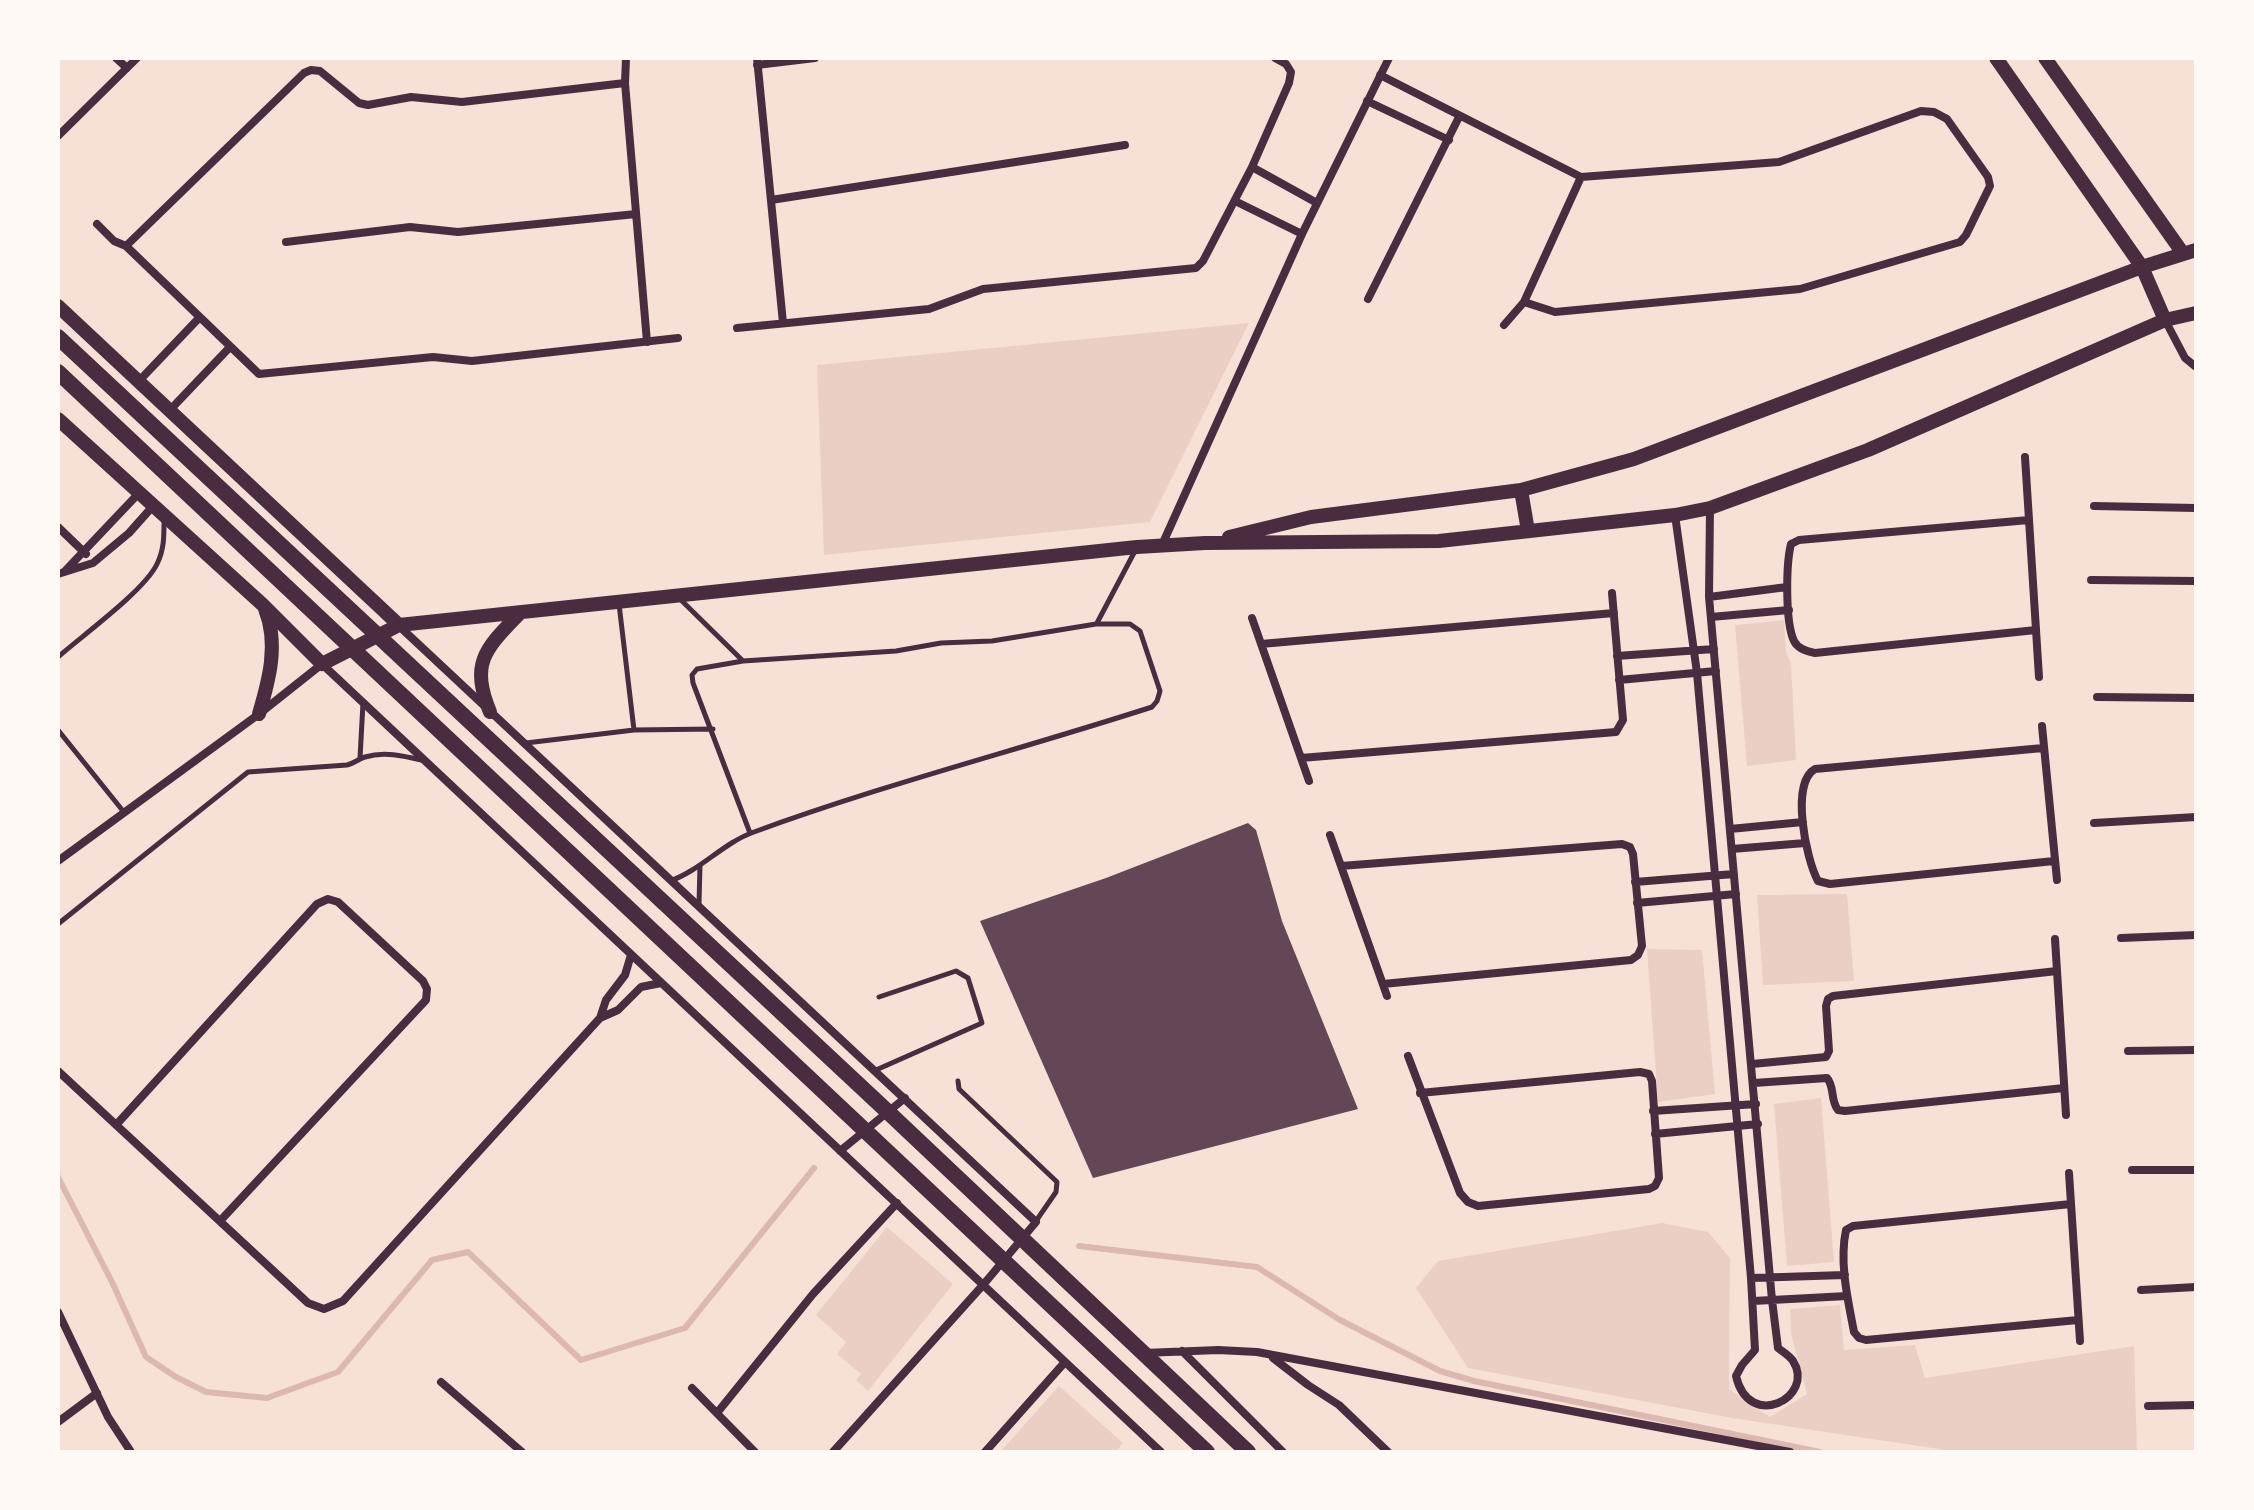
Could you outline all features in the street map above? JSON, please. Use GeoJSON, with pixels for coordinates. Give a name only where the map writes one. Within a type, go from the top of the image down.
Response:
{"type":"FeatureCollection","features":[{"type":"Feature","properties":{"kind":"main road"},"geometry":{"type":"LineString","coordinates":[[58,337],[1248,1452]]}},
{"type":"Feature","properties":{"kind":"main road"},"geometry":{"type":"LineString","coordinates":[[58,372],[1207,1452]]}},
{"type":"Feature","properties":{"kind":"street"},"geometry":{"type":"LineString","coordinates":[[116,58],[127,68]]}},
{"type":"Feature","properties":{"kind":"street"},"geometry":{"type":"LineString","coordinates":[[58,136],[137,58]]}},
{"type":"Feature","properties":{"kind":"street"},"geometry":{"type":"LineString","coordinates":[[626,58],[625,83],[647,342]]}},
{"type":"Feature","properties":{"kind":"street"},"geometry":{"type":"LineString","coordinates":[[783,323],[757,62],[815,58]]}},
{"type":"Feature","properties":{"kind":"street"},"geometry":{"type":"LineString","coordinates":[[737,328],[929,309],[983,289],[1196,268],[1203,261],[1235,201],[1289,83],[1291,72],[1286,64],[1275,58]]}},
{"type":"Feature","properties":{"kind":"street"},"geometry":{"type":"LineString","coordinates":[[1162,545],[1302,234],[1389,58]]}},
{"type":"Feature","properties":{"kind":"street"},"geometry":{"type":"LineString","coordinates":[[1996,58],[2142,267],[2185,358],[2196,367]]}},
{"type":"Feature","properties":{"kind":"street"},"geometry":{"type":"LineString","coordinates":[[1205,543],[1311,517],[1521,490],[1634,459],[2189,251],[2045,58]]}},
{"type":"Feature","properties":{"kind":"street"},"geometry":{"type":"LineString","coordinates":[[126,246],[304,73],[311,70],[320,71],[359,103],[368,105],[411,97],[462,102],[625,83]]}},
{"type":"Feature","properties":{"kind":"street"},"geometry":{"type":"LineString","coordinates":[[1380,75],[1581,177],[1779,162],[1921,111],[1934,112],[1947,119],[1988,177],[1990,186],[1960,242],[1800,289],[1555,312],[1524,302]]}},
{"type":"Feature","properties":{"kind":"street"},"geometry":{"type":"LineString","coordinates":[[1367,101],[1449,140]]}},
{"type":"Feature","properties":{"kind":"street"},"geometry":{"type":"LineString","coordinates":[[1368,299],[1459,117]]}},
{"type":"Feature","properties":{"kind":"street"},"geometry":{"type":"LineString","coordinates":[[771,200],[1125,145]]}},
{"type":"Feature","properties":{"kind":"street"},"geometry":{"type":"LineString","coordinates":[[1252,167],[1317,203]]}},
{"type":"Feature","properties":{"kind":"street"},"geometry":{"type":"LineString","coordinates":[[1504,325],[1524,302],[1581,177]]}},
{"type":"Feature","properties":{"kind":"street"},"geometry":{"type":"LineString","coordinates":[[1235,201],[1302,234]]}},
{"type":"Feature","properties":{"kind":"street"},"geometry":{"type":"LineString","coordinates":[[286,242],[410,227],[458,232],[636,214]]}},
{"type":"Feature","properties":{"kind":"street"},"geometry":{"type":"LineString","coordinates":[[97,224],[114,241],[126,246],[259,374],[433,357],[472,361],[678,338]]}},
{"type":"Feature","properties":{"kind":"street"},"geometry":{"type":"LineString","coordinates":[[58,306],[1036,1222],[833,1452]]}},
{"type":"Feature","properties":{"kind":"street"},"geometry":{"type":"LineString","coordinates":[[58,861],[322,664],[399,625],[1137,547],[1205,543],[1439,541],[1675,515],[1710,508],[1868,450],[2165,320],[2196,313]]}},
{"type":"Feature","properties":{"kind":"street"},"geometry":{"type":"LineString","coordinates":[[138,382],[199,318]]}},
{"type":"Feature","properties":{"kind":"street"},"geometry":{"type":"LineString","coordinates":[[169,411],[230,347]]}},
{"type":"Feature","properties":{"kind":"street"},"geometry":{"type":"LineString","coordinates":[[58,419],[263,605],[363,703],[1161,1452]]}},
{"type":"Feature","properties":{"kind":"street"},"geometry":{"type":"LineString","coordinates":[[2025,457],[2039,677]]}},
{"type":"Feature","properties":{"kind":"street"},"geometry":{"type":"LineString","coordinates":[[1521,490],[1528,531]]}},
{"type":"Feature","properties":{"kind":"street"},"geometry":{"type":"LineString","coordinates":[[61,572],[139,493]]}},
{"type":"Feature","properties":{"kind":"street"},"geometry":{"type":"LineString","coordinates":[[2094,506],[2196,508]]}},
{"type":"Feature","properties":{"kind":"street"},"geometry":{"type":"LineString","coordinates":[[1675,515],[1697,673],[1753,1301],[1755,1350],[1736,1376],[1744,1395],[1752,1402],[1766,1406],[1782,1403],[1793,1391],[1797,1375],[1793,1360],[1778,1348],[1772,1300],[1709,597],[1710,508]]}},
{"type":"Feature","properties":{"kind":"street"},"geometry":{"type":"LineString","coordinates":[[61,572],[93,563],[158,511]]}},
{"type":"Feature","properties":{"kind":"street"},"geometry":{"type":"LineString","coordinates":[[2029,520],[1799,540],[1791,544],[1787,587],[1794,640],[1802,650],[1815,653],[2036,630]]}},
{"type":"Feature","properties":{"kind":"street"},"geometry":{"type":"LineString","coordinates":[[58,527],[93,563]]}},
{"type":"Feature","properties":{"kind":"street"},"geometry":{"type":"LineString","coordinates":[[2091,580],[2196,581]]}},
{"type":"Feature","properties":{"kind":"street"},"geometry":{"type":"LineString","coordinates":[[1709,597],[1787,587]]}},
{"type":"Feature","properties":{"kind":"street"},"geometry":{"type":"LineString","coordinates":[[1301,758],[1616,732],[1623,720],[1612,593]]}},
{"type":"Feature","properties":{"kind":"street"},"geometry":{"type":"LineString","coordinates":[[259,714],[272,656],[272,636],[263,605]]}},
{"type":"Feature","properties":{"kind":"street"},"geometry":{"type":"LineString","coordinates":[[1711,617],[1789,610]]}},
{"type":"Feature","properties":{"kind":"street"},"geometry":{"type":"LineString","coordinates":[[1261,644],[1614,613]]}},
{"type":"Feature","properties":{"kind":"street"},"geometry":{"type":"LineString","coordinates":[[490,712],[482,692],[481,667],[495,639],[519,614]]}},
{"type":"Feature","properties":{"kind":"street"},"geometry":{"type":"LineString","coordinates":[[1252,618],[1309,781]]}},
{"type":"Feature","properties":{"kind":"street"},"geometry":{"type":"LineString","coordinates":[[1617,656],[1714,649]]}},
{"type":"Feature","properties":{"kind":"street"},"geometry":{"type":"LineString","coordinates":[[1619,680],[1716,671]]}},
{"type":"Feature","properties":{"kind":"street"},"geometry":{"type":"LineString","coordinates":[[2097,697],[2196,698]]}},
{"type":"Feature","properties":{"kind":"street"},"geometry":{"type":"LineString","coordinates":[[2042,726],[2057,880]]}},
{"type":"Feature","properties":{"kind":"street"},"geometry":{"type":"LineString","coordinates":[[2043,748],[1815,769],[1807,774],[1803,784],[1805,843],[1812,871],[1818,881],[1830,884],[2054,861]]}},
{"type":"Feature","properties":{"kind":"street"},"geometry":{"type":"LineString","coordinates":[[2094,823],[2196,817]]}},
{"type":"Feature","properties":{"kind":"street"},"geometry":{"type":"LineString","coordinates":[[1730,829],[1803,822]]}},
{"type":"Feature","properties":{"kind":"street"},"geometry":{"type":"LineString","coordinates":[[1330,835],[1387,996]]}},
{"type":"Feature","properties":{"kind":"street"},"geometry":{"type":"LineString","coordinates":[[1732,849],[1805,843]]}},
{"type":"Feature","properties":{"kind":"street"},"geometry":{"type":"LineString","coordinates":[[1341,866],[1622,844],[1630,847],[1633,854],[1642,946],[1638,955],[1631,960],[1383,984]]}},
{"type":"Feature","properties":{"kind":"street"},"geometry":{"type":"LineString","coordinates":[[1635,882],[1734,874]]}},
{"type":"Feature","properties":{"kind":"street"},"geometry":{"type":"LineString","coordinates":[[1637,903],[1736,894]]}},
{"type":"Feature","properties":{"kind":"street"},"geometry":{"type":"LineString","coordinates":[[116,1125],[317,904],[328,899],[338,902],[423,981],[427,989],[426,1000],[220,1221]]}},
{"type":"Feature","properties":{"kind":"street"},"geometry":{"type":"LineString","coordinates":[[2121,938],[2196,935]]}},
{"type":"Feature","properties":{"kind":"street"},"geometry":{"type":"LineString","coordinates":[[2055,939],[2066,1115]]}},
{"type":"Feature","properties":{"kind":"street"},"geometry":{"type":"LineString","coordinates":[[600,1018],[606,1000],[625,975],[631,955]]}},
{"type":"Feature","properties":{"kind":"street"},"geometry":{"type":"LineString","coordinates":[[1752,1064],[1826,1057],[1829,1051],[1826,1006],[1833,996],[2057,971]]}},
{"type":"Feature","properties":{"kind":"street"},"geometry":{"type":"LineString","coordinates":[[58,1071],[308,1303],[324,1309],[343,1301],[600,1018],[618,1010],[641,987],[661,983]]}},
{"type":"Feature","properties":{"kind":"street"},"geometry":{"type":"LineString","coordinates":[[2128,1051],[2196,1050]]}},
{"type":"Feature","properties":{"kind":"street"},"geometry":{"type":"LineString","coordinates":[[1408,1056],[1420,1093],[1460,1193],[1468,1202],[1478,1206],[1649,1189],[1655,1186],[1659,1178],[1649,1074],[1640,1072],[1420,1093]]}},
{"type":"Feature","properties":{"kind":"street"},"geometry":{"type":"LineString","coordinates":[[1754,1083],[1827,1078],[1831,1083],[1834,1104],[1838,1110],[1845,1111],[2064,1088]]}},
{"type":"Feature","properties":{"kind":"street"},"geometry":{"type":"LineString","coordinates":[[840,1151],[905,1098]]}},
{"type":"Feature","properties":{"kind":"street"},"geometry":{"type":"LineString","coordinates":[[1653,1111],[1756,1104]]}},
{"type":"Feature","properties":{"kind":"street"},"geometry":{"type":"LineString","coordinates":[[1655,1134],[1758,1124]]}},
{"type":"Feature","properties":{"kind":"street"},"geometry":{"type":"LineString","coordinates":[[2132,1170],[2196,1170]]}},
{"type":"Feature","properties":{"kind":"street"},"geometry":{"type":"LineString","coordinates":[[2069,1173],[2080,1341]]}},
{"type":"Feature","properties":{"kind":"street"},"geometry":{"type":"LineString","coordinates":[[717,1413],[813,1294],[897,1203]]}},
{"type":"Feature","properties":{"kind":"street"},"geometry":{"type":"LineString","coordinates":[[2071,1204],[1853,1226],[1846,1230],[1845,1236],[1845,1275],[1854,1332],[1866,1340],[2078,1320]]}},
{"type":"Feature","properties":{"kind":"street"},"geometry":{"type":"LineString","coordinates":[[1751,1278],[1772,1280],[1845,1275]]}},
{"type":"Feature","properties":{"kind":"street"},"geometry":{"type":"LineString","coordinates":[[2141,1290],[2196,1287]]}},
{"type":"Feature","properties":{"kind":"street"},"geometry":{"type":"LineString","coordinates":[[1753,1301],[1847,1296]]}},
{"type":"Feature","properties":{"kind":"street"},"geometry":{"type":"LineString","coordinates":[[58,1312],[108,1417],[131,1452]]}},
{"type":"Feature","properties":{"kind":"street"},"geometry":{"type":"LineString","coordinates":[[1143,1353],[1218,1350],[1269,1355],[1735,1448],[1790,1452]]}},
{"type":"Feature","properties":{"kind":"street"},"geometry":{"type":"LineString","coordinates":[[1182,1351],[1283,1452]]}},
{"type":"Feature","properties":{"kind":"street"},"geometry":{"type":"LineString","coordinates":[[1269,1355],[1339,1405],[1388,1452]]}},
{"type":"Feature","properties":{"kind":"street"},"geometry":{"type":"LineString","coordinates":[[985,1452],[1065,1362]]}},
{"type":"Feature","properties":{"kind":"street"},"geometry":{"type":"LineString","coordinates":[[441,1382],[522,1452]]}},
{"type":"Feature","properties":{"kind":"street"},"geometry":{"type":"LineString","coordinates":[[692,1388],[755,1452]]}},
{"type":"Feature","properties":{"kind":"street"},"geometry":{"type":"LineString","coordinates":[[58,1422],[97,1393]]}},
{"type":"Feature","properties":{"kind":"street"},"geometry":{"type":"LineString","coordinates":[[2148,1406],[2196,1405]]}},
{"type":"Feature","properties":{"kind":"street"},"geometry":{"type":"LineString","coordinates":[[1142,1452],[1151,1443]]}},
{"type":"Feature","properties":{"kind":"lane"},"geometry":{"type":"LineString","coordinates":[[58,657],[145,582],[164,545],[158,511]]}},
{"type":"Feature","properties":{"kind":"lane"},"geometry":{"type":"LineString","coordinates":[[1096,624],[1137,547]]}},
{"type":"Feature","properties":{"kind":"lane"},"geometry":{"type":"LineString","coordinates":[[678,597],[743,661]]}},
{"type":"Feature","properties":{"kind":"lane"},"geometry":{"type":"LineString","coordinates":[[619,603],[634,730]]}},
{"type":"Feature","properties":{"kind":"lane"},"geometry":{"type":"LineString","coordinates":[[670,881],[689,874],[750,833],[1152,707],[1160,691],[1140,631],[1130,624],[1096,624],[992,641],[743,661],[697,669],[692,675],[750,833]]}},
{"type":"Feature","properties":{"kind":"lane"},"geometry":{"type":"LineString","coordinates":[[360,758],[363,703]]}},
{"type":"Feature","properties":{"kind":"lane"},"geometry":{"type":"LineString","coordinates":[[524,743],[634,730],[713,729]]}},
{"type":"Feature","properties":{"kind":"lane"},"geometry":{"type":"LineString","coordinates":[[58,730],[123,811]]}},
{"type":"Feature","properties":{"kind":"lane"},"geometry":{"type":"LineString","coordinates":[[58,924],[248,772],[347,765],[360,758],[388,754],[426,762]]}},
{"type":"Feature","properties":{"kind":"lane"},"geometry":{"type":"LineString","coordinates":[[699,904],[700,864]]}},
{"type":"Feature","properties":{"kind":"lane"},"geometry":{"type":"LineString","coordinates":[[876,1070],[982,1023],[968,978],[956,971],[879,997]]}},
{"type":"Feature","properties":{"kind":"lane"},"geometry":{"type":"LineString","coordinates":[[958,1081],[959,1089],[1057,1182],[1056,1192],[1036,1222]]}},
{"type":"Feature","properties":{"kind":"shaded area"},"geometry":{"type":"Polygon","coordinates":[[[1249,323],[1150,522],[824,555],[817,365],[1249,323]]]}},
{"type":"Feature","properties":{"kind":"shaded area"},"geometry":{"type":"Polygon","coordinates":[[[1784,620],[1786,652],[1791,664],[1796,760],[1747,766],[1735,625],[1784,620]]]}},
{"type":"Feature","properties":{"kind":"shaded area"},"geometry":{"type":"Polygon","coordinates":[[[1847,894],[1854,981],[1763,985],[1757,895],[1847,894]]]}},
{"type":"Feature","properties":{"kind":"shaded area"},"geometry":{"type":"Polygon","coordinates":[[[1647,949],[1702,950],[1715,1094],[1658,1102],[1647,949]]]}},
{"type":"Feature","properties":{"kind":"shaded area"},"geometry":{"type":"Polygon","coordinates":[[[1821,1098],[1834,1262],[1787,1266],[1774,1104],[1821,1098]]]}},
{"type":"Feature","properties":{"kind":"shaded area"},"geometry":{"type":"Polygon","coordinates":[[[1662,1223],[1708,1232],[1730,1258],[1729,1389],[1770,1417],[1807,1394],[1791,1334],[1790,1309],[1840,1305],[1844,1350],[1915,1345],[1925,1378],[2134,1346],[2137,1452],[1959,1452],[1732,1418],[1468,1368],[1416,1288],[1438,1261],[1662,1223]]]}},
{"type":"Feature","properties":{"kind":"shaded area"},"geometry":{"type":"Polygon","coordinates":[[[887,1227],[953,1284],[868,1391],[856,1380],[861,1374],[837,1354],[846,1342],[816,1315],[887,1227]]]}},
{"type":"Feature","properties":{"kind":"shaded area"},"geometry":{"type":"Polygon","coordinates":[[[1059,1386],[1123,1443],[1116,1452],[1000,1452],[1059,1386]]]}},
{"type":"Feature","properties":{"kind":"building"},"geometry":{"type":"Polygon","coordinates":[[[1248,823],[1256,830],[1282,921],[1358,1109],[1093,1178],[980,921],[1106,878],[1248,823]]]}},
{"type":"Feature","properties":{"kind":"waterway"},"geometry":{"type":"LineString","coordinates":[[58,1177],[113,1284],[146,1357],[206,1392],[267,1398],[338,1372],[432,1260],[468,1252],[581,1360],[685,1328],[814,1168]]}},
{"type":"Feature","properties":{"kind":"waterway"},"geometry":{"type":"LineString","coordinates":[[1079,1246],[1257,1267],[1340,1320],[1440,1371],[1474,1381],[1820,1452]]}}]}
